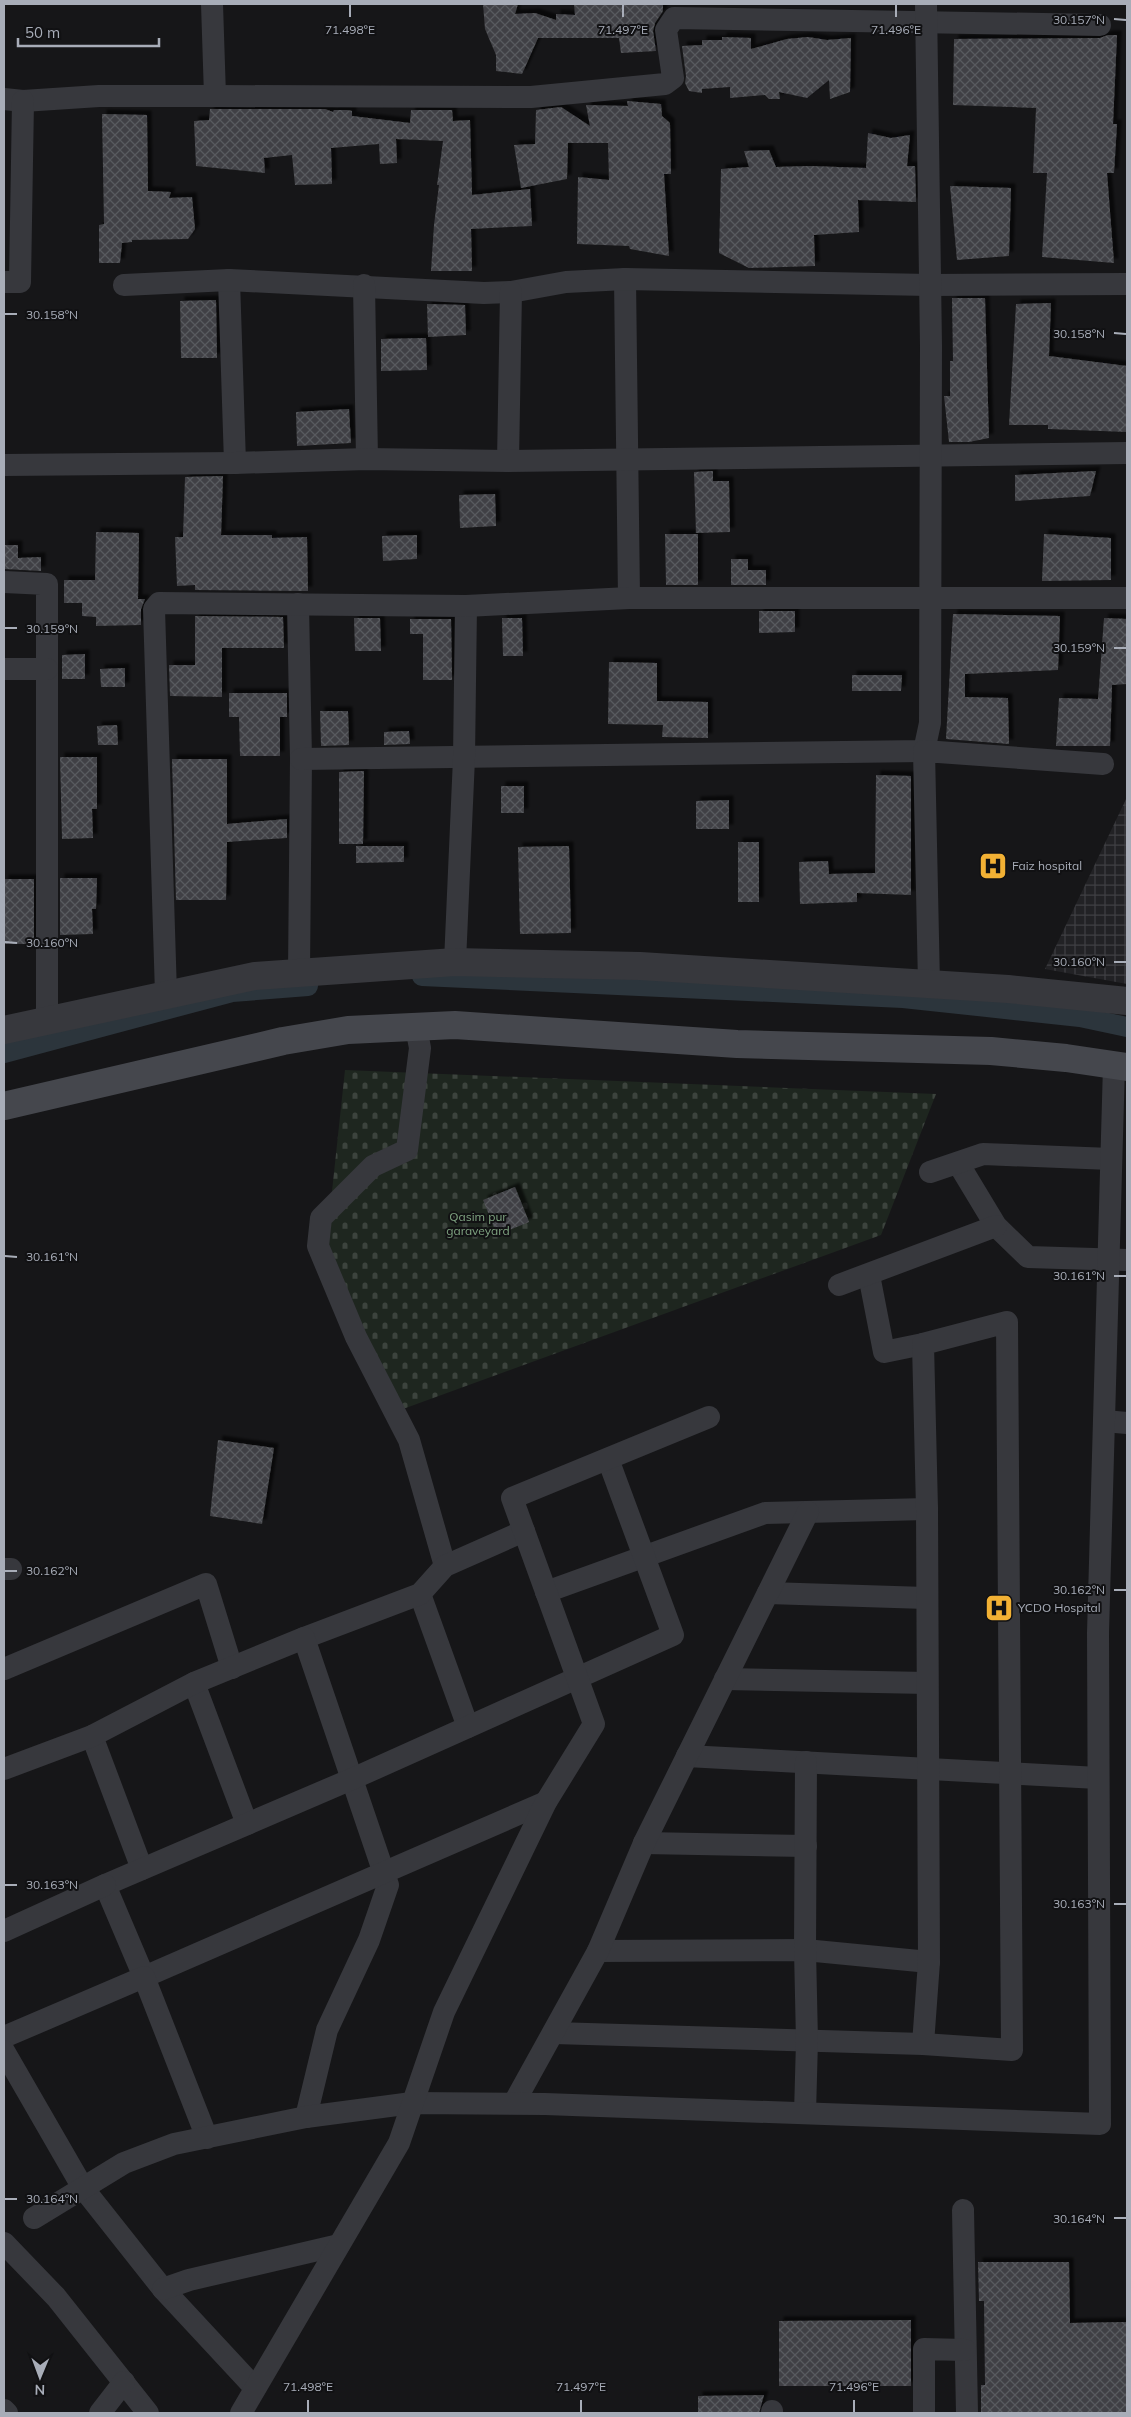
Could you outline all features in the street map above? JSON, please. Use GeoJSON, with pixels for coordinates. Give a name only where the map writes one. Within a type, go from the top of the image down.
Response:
{"type":"FeatureCollection","features":[{"type":"Feature","properties":{"kind":"main road"},"geometry":{"type":"LineString","coordinates":[[4,1106],[283,1040],[348,1030],[456,1025],[737,1044],[990,1051],[1066,1058],[1121,1066]]}},
{"type":"Feature","properties":{"kind":"street"},"geometry":{"type":"LineString","coordinates":[[212,4],[215,96]]}},
{"type":"Feature","properties":{"kind":"street"},"geometry":{"type":"LineString","coordinates":[[926,13],[931,346],[929,456],[930,723],[924,751],[929,984]]}},
{"type":"Feature","properties":{"kind":"street"},"geometry":{"type":"LineString","coordinates":[[4,282],[20,282],[14,100],[99,96],[531,97],[665,84],[673,78],[666,30],[674,18],[926,13],[1100,26]]}},
{"type":"Feature","properties":{"kind":"street"},"geometry":{"type":"LineString","coordinates":[[625,279],[629,598]]}},
{"type":"Feature","properties":{"kind":"street"},"geometry":{"type":"LineString","coordinates":[[124,285],[229,280],[364,285],[484,293],[511,292],[566,282],[625,279],[929,285],[1127,284]]}},
{"type":"Feature","properties":{"kind":"street"},"geometry":{"type":"LineString","coordinates":[[229,280],[236,463]]}},
{"type":"Feature","properties":{"kind":"street"},"geometry":{"type":"LineString","coordinates":[[364,285],[366,459]]}},
{"type":"Feature","properties":{"kind":"street"},"geometry":{"type":"LineString","coordinates":[[508,461],[511,292]]}},
{"type":"Feature","properties":{"kind":"street"},"geometry":{"type":"LineString","coordinates":[[4,465],[236,463],[366,459],[508,461],[1127,453]]}},
{"type":"Feature","properties":{"kind":"street"},"geometry":{"type":"LineString","coordinates":[[4,582],[47,584],[47,1020]]}},
{"type":"Feature","properties":{"kind":"street"},"geometry":{"type":"LineString","coordinates":[[166,994],[154,609],[159,603],[466,606],[629,598],[1127,598]]}},
{"type":"Feature","properties":{"kind":"street"},"geometry":{"type":"LineString","coordinates":[[298,604],[301,759],[299,972]]}},
{"type":"Feature","properties":{"kind":"street"},"geometry":{"type":"LineString","coordinates":[[455,962],[464,758],[466,606]]}},
{"type":"Feature","properties":{"kind":"street"},"geometry":{"type":"LineString","coordinates":[[4,670],[47,669]]}},
{"type":"Feature","properties":{"kind":"street"},"geometry":{"type":"LineString","coordinates":[[301,759],[924,751],[1103,764]]}},
{"type":"Feature","properties":{"kind":"street"},"geometry":{"type":"LineString","coordinates":[[4,1030],[255,976],[455,962],[640,966],[1008,989],[1127,1001]]}},
{"type":"Feature","properties":{"kind":"street"},"geometry":{"type":"LineString","coordinates":[[416,1027],[420,1048],[407,1150],[373,1166],[321,1218],[318,1246],[356,1337],[409,1440],[445,1566]]}},
{"type":"Feature","properties":{"kind":"street"},"geometry":{"type":"LineString","coordinates":[[34,2218],[124,2163],[174,2144],[306,2117],[412,2103],[514,2103],[1100,2124],[1098,1633],[1104,1421],[1118,1260],[1111,1159],[1121,1066]]}},
{"type":"Feature","properties":{"kind":"street"},"geometry":{"type":"LineString","coordinates":[[930,1172],[983,1154],[1111,1159]]}},
{"type":"Feature","properties":{"kind":"street"},"geometry":{"type":"LineString","coordinates":[[958,1163],[996,1226],[1028,1257],[1118,1260]]}},
{"type":"Feature","properties":{"kind":"street"},"geometry":{"type":"LineString","coordinates":[[839,1284],[869,1275],[996,1226]]}},
{"type":"Feature","properties":{"kind":"street"},"geometry":{"type":"LineString","coordinates":[[554,2033],[923,2044],[1012,2050],[1006,1322],[924,1344],[884,1352],[869,1275]]}},
{"type":"Feature","properties":{"kind":"street"},"geometry":{"type":"LineString","coordinates":[[923,2044],[928,1962],[927,1509],[924,1344]]}},
{"type":"Feature","properties":{"kind":"street"},"geometry":{"type":"LineString","coordinates":[[241,2413],[399,2144],[444,2012],[546,1802],[594,1724],[512,1498],[709,1417]]}},
{"type":"Feature","properties":{"kind":"street"},"geometry":{"type":"LineString","coordinates":[[1104,1421],[1127,1422]]}},
{"type":"Feature","properties":{"kind":"street"},"geometry":{"type":"LineString","coordinates":[[4,1931],[105,1885],[352,1779],[673,1635],[608,1459]]}},
{"type":"Feature","properties":{"kind":"street"},"geometry":{"type":"LineString","coordinates":[[546,1592],[765,1513],[927,1509]]}},
{"type":"Feature","properties":{"kind":"street"},"geometry":{"type":"LineString","coordinates":[[514,2103],[598,1951],[644,1843],[808,1512]]}},
{"type":"Feature","properties":{"kind":"street"},"geometry":{"type":"LineString","coordinates":[[4,1769],[92,1736],[194,1683],[304,1638],[420,1594],[445,1566],[524,1531]]}},
{"type":"Feature","properties":{"kind":"street"},"geometry":{"type":"LineString","coordinates":[[4,1670],[206,1584],[232,1668]]}},
{"type":"Feature","properties":{"kind":"street"},"geometry":{"type":"LineString","coordinates":[[768,1593],[926,1598]]}},
{"type":"Feature","properties":{"kind":"street"},"geometry":{"type":"LineString","coordinates":[[420,1594],[468,1727]]}},
{"type":"Feature","properties":{"kind":"street"},"geometry":{"type":"LineString","coordinates":[[304,1638],[388,1885],[369,1940],[326,2030],[306,2117]]}},
{"type":"Feature","properties":{"kind":"street"},"geometry":{"type":"LineString","coordinates":[[726,1679],[927,1683]]}},
{"type":"Feature","properties":{"kind":"street"},"geometry":{"type":"LineString","coordinates":[[194,1683],[247,1824]]}},
{"type":"Feature","properties":{"kind":"street"},"geometry":{"type":"LineString","coordinates":[[92,1736],[142,1869]]}},
{"type":"Feature","properties":{"kind":"street"},"geometry":{"type":"LineString","coordinates":[[687,1756],[1098,1778]]}},
{"type":"Feature","properties":{"kind":"street"},"geometry":{"type":"LineString","coordinates":[[806,1762],[806,2113]]}},
{"type":"Feature","properties":{"kind":"street"},"geometry":{"type":"LineString","coordinates":[[4,2036],[546,1802]]}},
{"type":"Feature","properties":{"kind":"street"},"geometry":{"type":"LineString","coordinates":[[644,1843],[806,1846]]}},
{"type":"Feature","properties":{"kind":"street"},"geometry":{"type":"LineString","coordinates":[[105,1885],[144,1977],[207,2138]]}},
{"type":"Feature","properties":{"kind":"street"},"geometry":{"type":"LineString","coordinates":[[598,1951],[805,1950],[928,1962]]}},
{"type":"Feature","properties":{"kind":"street"},"geometry":{"type":"LineString","coordinates":[[4,2051],[83,2188],[163,2289],[255,2388]]}},
{"type":"Feature","properties":{"kind":"street"},"geometry":{"type":"LineString","coordinates":[[963,2210],[967,2413]]}},
{"type":"Feature","properties":{"kind":"street"},"geometry":{"type":"LineString","coordinates":[[4,2242],[56,2297],[148,2413]]}},
{"type":"Feature","properties":{"kind":"street"},"geometry":{"type":"LineString","coordinates":[[163,2289],[189,2280],[340,2245]]}},
{"type":"Feature","properties":{"kind":"street"},"geometry":{"type":"LineString","coordinates":[[924,2413],[924,2349],[965,2350]]}},
{"type":"Feature","properties":{"kind":"street"},"geometry":{"type":"LineString","coordinates":[[100,2413],[124,2382]]}},
{"type":"Feature","properties":{"kind":"street"},"geometry":{"type":"LineString","coordinates":[[4,2410],[7,2413]]}},
{"type":"Feature","properties":{"kind":"shaded area"},"geometry":{"type":"Polygon","coordinates":[[[1127,797],[1127,984],[1045,969],[1127,797]]]}},
{"type":"Feature","properties":{"kind":"green space","name":"Qasim pur garaveyard"},"geometry":{"type":"Polygon","coordinates":[[[345,1070],[936,1094],[881,1235],[403,1409],[324,1266],[345,1070]]]}},
{"type":"Feature","properties":{"kind":"building"},"geometry":{"type":"Polygon","coordinates":[[[483,4],[518,4],[515,14],[535,13],[556,20],[556,14],[575,15],[574,4],[663,4],[663,11],[655,23],[653,31],[656,51],[621,53],[619,38],[538,38],[522,74],[496,71],[496,55],[485,29],[483,4]]]}},
{"type":"Feature","properties":{"kind":"building"},"geometry":{"type":"Polygon","coordinates":[[[1108,35],[1117,35],[1113,124],[1117,124],[1114,173],[1107,173],[1114,263],[1042,257],[1047,173],[1033,173],[1036,108],[953,105],[954,39],[1100,38],[1108,35]]]}},
{"type":"Feature","properties":{"kind":"building"},"geometry":{"type":"Polygon","coordinates":[[[722,37],[751,38],[751,49],[787,39],[808,37],[827,40],[851,38],[850,92],[830,99],[829,80],[807,98],[779,92],[780,99],[769,99],[765,95],[730,98],[730,87],[702,89],[702,93],[689,91],[685,83],[686,76],[682,46],[702,45],[702,40],[722,40],[722,37]]]}},
{"type":"Feature","properties":{"kind":"building"},"geometry":{"type":"Polygon","coordinates":[[[627,101],[661,104],[662,116],[670,123],[671,174],[664,174],[669,256],[630,249],[629,246],[577,244],[578,177],[609,180],[608,143],[568,143],[567,179],[521,188],[514,145],[535,144],[536,110],[561,107],[590,126],[586,105],[628,106],[627,101]]]}},
{"type":"Feature","properties":{"kind":"building"},"geometry":{"type":"Polygon","coordinates":[[[210,109],[325,109],[333,112],[334,110],[347,110],[352,111],[352,116],[410,123],[411,110],[452,110],[453,121],[470,120],[472,195],[530,189],[532,226],[471,229],[472,271],[431,271],[439,185],[437,185],[443,141],[396,139],[397,163],[380,164],[379,144],[331,148],[332,184],[295,185],[292,155],[264,158],[265,173],[196,166],[194,121],[209,120],[210,109]]]}},
{"type":"Feature","properties":{"kind":"building"},"geometry":{"type":"Polygon","coordinates":[[[102,114],[147,115],[148,191],[171,192],[169,198],[192,197],[195,229],[188,239],[132,240],[132,242],[122,243],[120,263],[99,263],[99,225],[104,224],[102,114]]]}},
{"type":"Feature","properties":{"kind":"building"},"geometry":{"type":"Polygon","coordinates":[[[868,133],[891,138],[910,135],[907,166],[915,166],[916,202],[858,200],[859,232],[814,235],[815,266],[749,268],[719,253],[721,169],[749,167],[744,151],[769,150],[776,167],[866,168],[868,133]]]}},
{"type":"Feature","properties":{"kind":"building"},"geometry":{"type":"Polygon","coordinates":[[[950,186],[1011,188],[1009,256],[957,260],[950,186]]]}},
{"type":"Feature","properties":{"kind":"building"},"geometry":{"type":"Polygon","coordinates":[[[952,298],[985,298],[989,438],[969,442],[949,442],[944,396],[950,396],[950,361],[953,361],[952,298]]]}},
{"type":"Feature","properties":{"kind":"building"},"geometry":{"type":"Polygon","coordinates":[[[216,300],[217,358],[181,358],[180,301],[216,300]]]}},
{"type":"Feature","properties":{"kind":"building"},"geometry":{"type":"Polygon","coordinates":[[[1051,303],[1049,356],[1127,366],[1127,432],[1048,429],[1048,425],[1009,425],[1016,304],[1051,303]]]}},
{"type":"Feature","properties":{"kind":"building"},"geometry":{"type":"Polygon","coordinates":[[[427,304],[465,305],[466,335],[428,337],[427,304]]]}},
{"type":"Feature","properties":{"kind":"building"},"geometry":{"type":"Polygon","coordinates":[[[426,338],[427,370],[381,371],[381,339],[426,338]]]}},
{"type":"Feature","properties":{"kind":"building"},"geometry":{"type":"Polygon","coordinates":[[[349,409],[351,443],[297,446],[296,412],[349,409]]]}},
{"type":"Feature","properties":{"kind":"building"},"geometry":{"type":"Polygon","coordinates":[[[713,471],[713,481],[729,481],[730,532],[696,533],[694,472],[713,471]]]}},
{"type":"Feature","properties":{"kind":"building"},"geometry":{"type":"Polygon","coordinates":[[[1096,471],[1090,496],[1015,501],[1015,475],[1096,471]]]}},
{"type":"Feature","properties":{"kind":"building"},"geometry":{"type":"Polygon","coordinates":[[[223,476],[221,535],[272,535],[272,538],[307,537],[308,591],[195,590],[195,585],[177,586],[175,537],[183,537],[185,477],[223,476]]]}},
{"type":"Feature","properties":{"kind":"building"},"geometry":{"type":"Polygon","coordinates":[[[495,494],[496,526],[460,528],[459,495],[495,494]]]}},
{"type":"Feature","properties":{"kind":"building"},"geometry":{"type":"Polygon","coordinates":[[[96,532],[139,533],[138,599],[145,599],[141,609],[141,625],[96,626],[96,617],[82,616],[82,603],[64,603],[64,580],[95,580],[96,532]]]}},
{"type":"Feature","properties":{"kind":"building"},"geometry":{"type":"Polygon","coordinates":[[[665,534],[698,534],[698,585],[666,585],[665,534]]]}},
{"type":"Feature","properties":{"kind":"building"},"geometry":{"type":"Polygon","coordinates":[[[1044,534],[1111,538],[1111,580],[1042,581],[1044,534]]]}},
{"type":"Feature","properties":{"kind":"building"},"geometry":{"type":"Polygon","coordinates":[[[417,535],[417,559],[383,561],[382,536],[417,535]]]}},
{"type":"Feature","properties":{"kind":"building"},"geometry":{"type":"Polygon","coordinates":[[[4,545],[18,545],[18,558],[41,557],[41,571],[4,569],[4,545]]]}},
{"type":"Feature","properties":{"kind":"building"},"geometry":{"type":"Polygon","coordinates":[[[731,559],[748,559],[748,570],[766,570],[766,585],[731,585],[731,559]]]}},
{"type":"Feature","properties":{"kind":"building"},"geometry":{"type":"Polygon","coordinates":[[[759,611],[795,611],[795,632],[759,633],[759,611]]]}},
{"type":"Feature","properties":{"kind":"building"},"geometry":{"type":"Polygon","coordinates":[[[953,614],[1060,616],[1058,670],[965,674],[965,697],[1008,698],[1009,744],[946,739],[953,614]]]}},
{"type":"Feature","properties":{"kind":"building"},"geometry":{"type":"Polygon","coordinates":[[[195,616],[283,617],[284,648],[222,648],[222,697],[170,696],[169,665],[195,665],[195,616]]]}},
{"type":"Feature","properties":{"kind":"building"},"geometry":{"type":"Polygon","coordinates":[[[354,618],[380,618],[381,651],[355,651],[354,618]]]}},
{"type":"Feature","properties":{"kind":"building"},"geometry":{"type":"Polygon","coordinates":[[[502,618],[522,618],[523,656],[503,656],[502,618]]]}},
{"type":"Feature","properties":{"kind":"building"},"geometry":{"type":"Polygon","coordinates":[[[1104,618],[1127,619],[1127,684],[1112,685],[1110,746],[1056,746],[1059,698],[1098,699],[1104,618]]]}},
{"type":"Feature","properties":{"kind":"building"},"geometry":{"type":"Polygon","coordinates":[[[410,619],[451,619],[452,680],[423,680],[423,634],[410,634],[410,619]]]}},
{"type":"Feature","properties":{"kind":"building"},"geometry":{"type":"Polygon","coordinates":[[[85,654],[85,679],[62,679],[62,655],[85,654]]]}},
{"type":"Feature","properties":{"kind":"building"},"geometry":{"type":"Polygon","coordinates":[[[609,662],[657,663],[657,701],[708,702],[708,738],[662,737],[663,725],[608,724],[609,662]]]}},
{"type":"Feature","properties":{"kind":"building"},"geometry":{"type":"Polygon","coordinates":[[[125,668],[125,687],[101,687],[100,669],[125,668]]]}},
{"type":"Feature","properties":{"kind":"building"},"geometry":{"type":"Polygon","coordinates":[[[852,675],[902,675],[901,691],[852,691],[852,675]]]}},
{"type":"Feature","properties":{"kind":"building"},"geometry":{"type":"Polygon","coordinates":[[[229,693],[287,693],[287,717],[280,717],[280,756],[240,756],[239,717],[229,717],[229,693]]]}},
{"type":"Feature","properties":{"kind":"building"},"geometry":{"type":"Polygon","coordinates":[[[320,711],[348,711],[349,745],[321,746],[320,711]]]}},
{"type":"Feature","properties":{"kind":"building"},"geometry":{"type":"Polygon","coordinates":[[[117,725],[118,745],[98,745],[97,726],[117,725]]]}},
{"type":"Feature","properties":{"kind":"building"},"geometry":{"type":"Polygon","coordinates":[[[409,731],[410,744],[384,745],[384,732],[409,731]]]}},
{"type":"Feature","properties":{"kind":"building"},"geometry":{"type":"Polygon","coordinates":[[[60,757],[97,757],[97,809],[92,809],[93,838],[62,839],[60,757]]]}},
{"type":"Feature","properties":{"kind":"building"},"geometry":{"type":"Polygon","coordinates":[[[172,759],[227,759],[227,824],[287,819],[287,838],[227,842],[226,900],[176,900],[172,759]]]}},
{"type":"Feature","properties":{"kind":"building"},"geometry":{"type":"Polygon","coordinates":[[[364,771],[363,844],[339,844],[339,772],[364,771]]]}},
{"type":"Feature","properties":{"kind":"building"},"geometry":{"type":"Polygon","coordinates":[[[876,775],[911,776],[911,895],[857,893],[857,902],[800,904],[799,862],[828,861],[829,874],[875,873],[876,775]]]}},
{"type":"Feature","properties":{"kind":"building"},"geometry":{"type":"Polygon","coordinates":[[[501,786],[524,786],[524,813],[501,813],[501,786]]]}},
{"type":"Feature","properties":{"kind":"building"},"geometry":{"type":"Polygon","coordinates":[[[729,800],[729,829],[696,829],[696,801],[729,800]]]}},
{"type":"Feature","properties":{"kind":"building"},"geometry":{"type":"Polygon","coordinates":[[[738,842],[759,842],[759,902],[738,902],[738,842]]]}},
{"type":"Feature","properties":{"kind":"building"},"geometry":{"type":"Polygon","coordinates":[[[356,846],[404,846],[404,862],[356,863],[356,846]]]}},
{"type":"Feature","properties":{"kind":"building"},"geometry":{"type":"Polygon","coordinates":[[[569,846],[571,933],[520,934],[518,847],[569,846]]]}},
{"type":"Feature","properties":{"kind":"building"},"geometry":{"type":"Polygon","coordinates":[[[60,878],[97,878],[96,909],[92,909],[93,934],[60,935],[60,878]]]}},
{"type":"Feature","properties":{"kind":"building"},"geometry":{"type":"Polygon","coordinates":[[[4,879],[34,879],[34,944],[4,944],[4,879]]]}},
{"type":"Feature","properties":{"kind":"building"},"geometry":{"type":"Polygon","coordinates":[[[515,1187],[529,1222],[497,1235],[483,1200],[515,1187]]]}},
{"type":"Feature","properties":{"kind":"building"},"geometry":{"type":"Polygon","coordinates":[[[218,1440],[274,1448],[262,1524],[210,1516],[218,1440]]]}},
{"type":"Feature","properties":{"kind":"building"},"geometry":{"type":"Polygon","coordinates":[[[978,2262],[1069,2262],[1070,2323],[1127,2322],[1127,2413],[981,2413],[981,2385],[985,2385],[984,2301],[979,2301],[978,2262]]]}},
{"type":"Feature","properties":{"kind":"building"},"geometry":{"type":"Polygon","coordinates":[[[911,2320],[911,2386],[779,2386],[779,2321],[911,2320]]]}},
{"type":"Feature","properties":{"kind":"building"},"geometry":{"type":"Polygon","coordinates":[[[764,2395],[759,2413],[698,2413],[698,2396],[764,2395]]]}},
{"type":"Feature","properties":{"kind":"waterway"},"geometry":{"type":"LineString","coordinates":[[422,976],[903,998],[1080,1017],[1127,1027]]}},
{"type":"Feature","properties":{"kind":"waterway"},"geometry":{"type":"LineString","coordinates":[[4,1053],[232,992],[308,986]]}},
{"type":"Feature","properties":{"kind":"place","name":"Faiz hospital"},"geometry":{"type":"Point","coordinates":[993,866]}},
{"type":"Feature","properties":{"kind":"place","name":"YCDO Hospital"},"geometry":{"type":"Point","coordinates":[999,1608]}}]}
